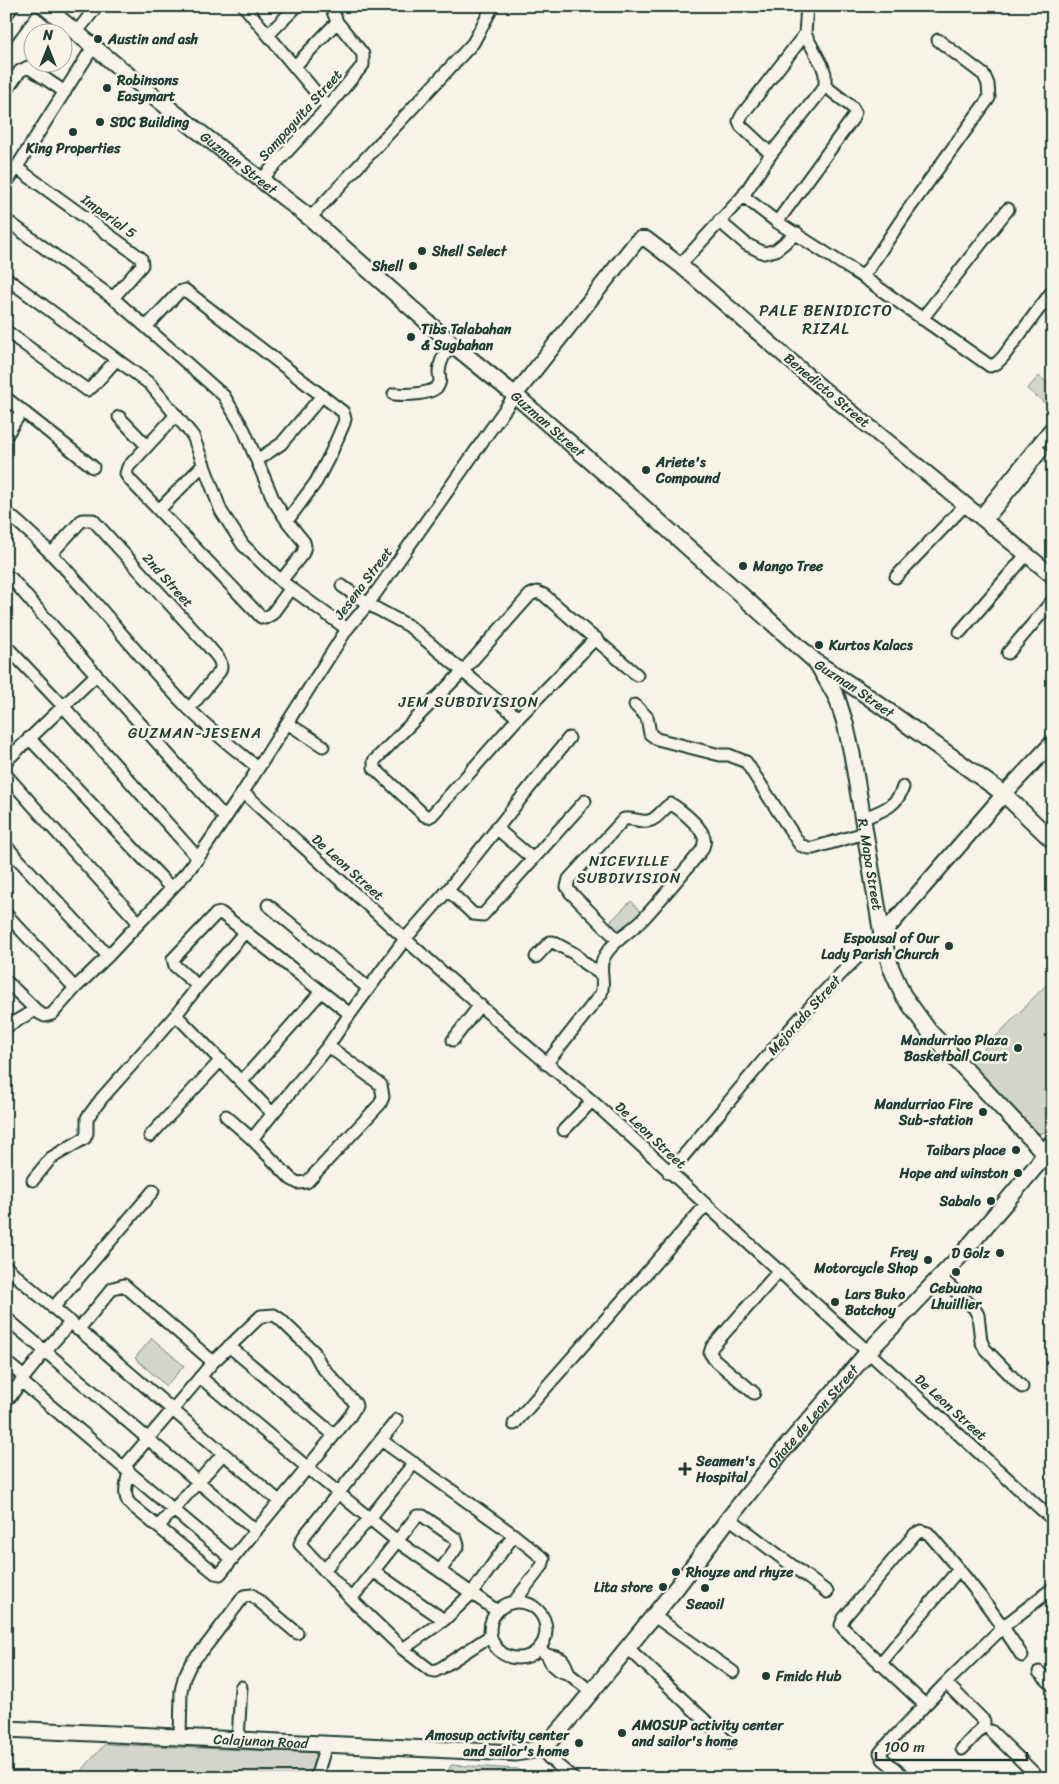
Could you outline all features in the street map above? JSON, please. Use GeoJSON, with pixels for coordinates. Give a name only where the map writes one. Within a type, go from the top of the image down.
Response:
{"type":"FeatureCollection","features":[{"type":"Feature","properties":{"kind":"main road","name":"Guzman Street"},"geometry":{"type":"LineString","coordinates":[[44,6],[174,112],[310,218],[452,344],[514,395],[817,663],[863,692],[1004,794],[1053,841]]}},
{"type":"Feature","properties":{"kind":"main road","name":"R. Mapa Street"},"geometry":{"type":"LineString","coordinates":[[817,663],[837,698],[845,724],[852,754],[882,936],[891,968],[903,994],[929,1031],[1050,1152]]}},
{"type":"Feature","properties":{"kind":"main road","name":"Oñate de Leon Street"},"geometry":{"type":"LineString","coordinates":[[516,1753],[534,1750],[550,1741],[654,1616],[780,1454],[868,1352],[941,1278],[1050,1152]]}},
{"type":"Feature","properties":{"kind":"main road","name":"Calajunan Road"},"geometry":{"type":"LineString","coordinates":[[6,1729],[516,1753]]}},
{"type":"Feature","properties":{"kind":"street"},"geometry":{"type":"LineString","coordinates":[[6,37],[29,6]]}},
{"type":"Feature","properties":{"kind":"street"},"geometry":{"type":"LineString","coordinates":[[76,33],[97,6]]}},
{"type":"Feature","properties":{"kind":"street"},"geometry":{"type":"LineString","coordinates":[[268,35],[297,6]]}},
{"type":"Feature","properties":{"kind":"street"},"geometry":{"type":"LineString","coordinates":[[295,66],[337,22],[331,6]]}},
{"type":"Feature","properties":{"kind":"street"},"geometry":{"type":"LineString","coordinates":[[310,218],[473,43],[493,6]]}},
{"type":"Feature","properties":{"kind":"street"},"geometry":{"type":"LineString","coordinates":[[244,7],[328,108]]}},
{"type":"Feature","properties":{"kind":"street"},"geometry":{"type":"LineString","coordinates":[[680,265],[743,196],[771,154],[825,86],[825,74],[822,65],[805,34],[806,8]]}},
{"type":"Feature","properties":{"kind":"street","name":"Sampaguita Street"},"geometry":{"type":"LineString","coordinates":[[261,180],[328,108],[361,69],[364,61],[363,54],[337,22]]}},
{"type":"Feature","properties":{"kind":"street"},"geometry":{"type":"LineString","coordinates":[[771,154],[741,126],[739,120],[805,34]]}},
{"type":"Feature","properties":{"kind":"street"},"geometry":{"type":"LineString","coordinates":[[863,277],[908,210],[989,98],[988,84],[984,75],[938,40]]}},
{"type":"Feature","properties":{"kind":"street"},"geometry":{"type":"LineString","coordinates":[[6,184],[93,47]]}},
{"type":"Feature","properties":{"kind":"street"},"geometry":{"type":"LineString","coordinates":[[6,91],[20,71],[28,68],[65,92]]}},
{"type":"Feature","properties":{"kind":"street"},"geometry":{"type":"LineString","coordinates":[[777,222],[853,118],[854,112],[852,107],[825,86]]}},
{"type":"Feature","properties":{"kind":"street","name":"Imperial 5"},"geometry":{"type":"LineString","coordinates":[[17,168],[141,258],[142,265],[113,298]]}},
{"type":"Feature","properties":{"kind":"street"},"geometry":{"type":"LineString","coordinates":[[743,196],[777,222],[797,233],[863,277],[990,366],[997,363],[1003,357],[1053,290]]}},
{"type":"Feature","properties":{"kind":"street"},"geometry":{"type":"LineString","coordinates":[[922,319],[1008,208]]}},
{"type":"Feature","properties":{"kind":"street"},"geometry":{"type":"LineString","coordinates":[[6,220],[113,298],[224,396],[244,430],[274,501],[304,542],[303,553],[281,581]]}},
{"type":"Feature","properties":{"kind":"street"},"geometry":{"type":"LineString","coordinates":[[719,221],[746,244],[764,253],[776,250],[797,233]]}},
{"type":"Feature","properties":{"kind":"street","name":"Benedicto Street"},"geometry":{"type":"LineString","coordinates":[[514,395],[636,242],[640,239],[646,239],[680,265],[823,389],[1053,576]]}},
{"type":"Feature","properties":{"kind":"street"},"geometry":{"type":"LineString","coordinates":[[6,278],[150,384],[193,436],[221,510],[243,545],[281,581],[347,629]]}},
{"type":"Feature","properties":{"kind":"street"},"geometry":{"type":"LineString","coordinates":[[146,326],[179,292],[185,290],[321,397],[343,412],[344,423],[331,453],[316,482],[287,521]]}},
{"type":"Feature","properties":{"kind":"street"},"geometry":{"type":"LineString","coordinates":[[6,331],[87,390],[92,387],[116,360]]}},
{"type":"Feature","properties":{"kind":"street"},"geometry":{"type":"LineString","coordinates":[[394,394],[420,393],[433,390],[439,386],[440,362],[452,344]]}},
{"type":"Feature","properties":{"kind":"street","name":"Jesena Street"},"geometry":{"type":"LineString","coordinates":[[35,1010],[45,1016],[52,1014],[198,858],[243,792],[347,629],[368,604],[514,395]]}},
{"type":"Feature","properties":{"kind":"street"},"geometry":{"type":"LineString","coordinates":[[257,460],[281,444],[321,397]]}},
{"type":"Feature","properties":{"kind":"street"},"geometry":{"type":"LineString","coordinates":[[6,398],[93,467]]}},
{"type":"Feature","properties":{"kind":"street"},"geometry":{"type":"LineString","coordinates":[[6,436],[22,410]]}},
{"type":"Feature","properties":{"kind":"street"},"geometry":{"type":"LineString","coordinates":[[176,415],[128,467],[126,474],[261,617],[265,618],[272,614],[291,588]]}},
{"type":"Feature","properties":{"kind":"street"},"geometry":{"type":"LineString","coordinates":[[119,417],[147,446]]}},
{"type":"Feature","properties":{"kind":"street"},"geometry":{"type":"LineString","coordinates":[[983,518],[1047,441],[1053,425]]}},
{"type":"Feature","properties":{"kind":"street"},"geometry":{"type":"LineString","coordinates":[[159,510],[204,464]]}},
{"type":"Feature","properties":{"kind":"street"},"geometry":{"type":"LineString","coordinates":[[896,577],[966,504]]}},
{"type":"Feature","properties":{"kind":"street"},"geometry":{"type":"LineString","coordinates":[[6,512],[51,554],[189,709],[258,768]]}},
{"type":"Feature","properties":{"kind":"street","name":"2nd Street"},"geometry":{"type":"LineString","coordinates":[[51,554],[82,520],[93,520],[209,647],[221,661],[222,666],[189,709]]}},
{"type":"Feature","properties":{"kind":"street"},"geometry":{"type":"LineString","coordinates":[[960,632],[1027,554]]}},
{"type":"Feature","properties":{"kind":"street"},"geometry":{"type":"LineString","coordinates":[[6,576],[10,578],[225,818]]}},
{"type":"Feature","properties":{"kind":"street"},"geometry":{"type":"LineString","coordinates":[[342,586],[368,604],[409,626],[518,718]]}},
{"type":"Feature","properties":{"kind":"street"},"geometry":{"type":"LineString","coordinates":[[596,638],[518,718],[432,814],[424,815],[372,765],[462,672],[530,595],[537,592],[544,595],[596,638],[638,676]]}},
{"type":"Feature","properties":{"kind":"street"},"geometry":{"type":"LineString","coordinates":[[1008,653],[1053,600]]}},
{"type":"Feature","properties":{"kind":"street"},"geometry":{"type":"LineString","coordinates":[[6,646],[63,706],[198,858]]}},
{"type":"Feature","properties":{"kind":"street"},"geometry":{"type":"LineString","coordinates":[[6,761],[96,675]]}},
{"type":"Feature","properties":{"kind":"street"},"geometry":{"type":"LineString","coordinates":[[635,705],[646,717],[650,734],[657,739],[720,755],[729,755],[746,762],[800,846],[813,848],[863,826],[890,807],[901,794],[903,787]]}},
{"type":"Feature","properties":{"kind":"street"},"geometry":{"type":"LineString","coordinates":[[287,723],[323,746]]}},
{"type":"Feature","properties":{"kind":"street"},"geometry":{"type":"LineString","coordinates":[[29,738],[171,888]]}},
{"type":"Feature","properties":{"kind":"street"},"geometry":{"type":"LineString","coordinates":[[252,1139],[328,1046],[405,939],[448,890],[569,738]]}},
{"type":"Feature","properties":{"kind":"street","name":"Mejorada Street"},"geometry":{"type":"LineString","coordinates":[[669,1173],[829,986],[882,936],[1004,794],[1053,742]]}},
{"type":"Feature","properties":{"kind":"street"},"geometry":{"type":"LineString","coordinates":[[6,775],[139,923]]}},
{"type":"Feature","properties":{"kind":"street","name":"De Leon Street"},"geometry":{"type":"LineString","coordinates":[[243,792],[546,1064],[592,1101],[1053,1520]]}},
{"type":"Feature","properties":{"kind":"street"},"geometry":{"type":"LineString","coordinates":[[448,890],[473,914],[480,916],[585,801]]}},
{"type":"Feature","properties":{"kind":"street"},"geometry":{"type":"LineString","coordinates":[[546,1064],[601,994],[603,987],[602,963],[606,954],[618,940],[642,920],[702,850],[705,842],[703,834],[693,822],[671,804],[664,807],[652,820],[641,822],[628,818],[624,819],[569,879],[567,887],[570,892],[618,940]]}},
{"type":"Feature","properties":{"kind":"street"},"geometry":{"type":"LineString","coordinates":[[496,828],[533,859]]}},
{"type":"Feature","properties":{"kind":"street"},"geometry":{"type":"LineString","coordinates":[[6,846],[108,956]]}},
{"type":"Feature","properties":{"kind":"street"},"geometry":{"type":"LineString","coordinates":[[268,905],[368,988]]}},
{"type":"Feature","properties":{"kind":"street"},"geometry":{"type":"LineString","coordinates":[[198,986],[175,966],[172,959],[219,912],[225,914],[245,932],[350,1014]]}},
{"type":"Feature","properties":{"kind":"street"},"geometry":{"type":"LineString","coordinates":[[6,914],[75,988]]}},
{"type":"Feature","properties":{"kind":"street"},"geometry":{"type":"LineString","coordinates":[[33,1180],[51,1158],[85,1138],[87,1118],[102,1098],[176,1015],[198,986],[245,932]]}},
{"type":"Feature","properties":{"kind":"street"},"geometry":{"type":"LineString","coordinates":[[536,957],[550,942],[553,942],[575,954],[602,976]]}},
{"type":"Feature","properties":{"kind":"street"},"geometry":{"type":"LineString","coordinates":[[6,981],[35,1010],[6,1027]]}},
{"type":"Feature","properties":{"kind":"street"},"geometry":{"type":"LineString","coordinates":[[242,1081],[321,992]]}},
{"type":"Feature","properties":{"kind":"street"},"geometry":{"type":"LineString","coordinates":[[453,1040],[480,1005]]}},
{"type":"Feature","properties":{"kind":"street"},"geometry":{"type":"LineString","coordinates":[[176,1015],[272,1113]]}},
{"type":"Feature","properties":{"kind":"street"},"geometry":{"type":"LineString","coordinates":[[226,1116],[252,1139],[291,1179],[298,1183],[307,1182],[380,1104],[383,1097],[381,1085],[328,1046]]}},
{"type":"Feature","properties":{"kind":"street"},"geometry":{"type":"LineString","coordinates":[[150,1136],[220,1060]]}},
{"type":"Feature","properties":{"kind":"street"},"geometry":{"type":"LineString","coordinates":[[564,1130],[592,1101]]}},
{"type":"Feature","properties":{"kind":"street"},"geometry":{"type":"LineString","coordinates":[[53,1308],[154,1191]]}},
{"type":"Feature","properties":{"kind":"street"},"geometry":{"type":"LineString","coordinates":[[514,1424],[706,1205]]}},
{"type":"Feature","properties":{"kind":"street"},"geometry":{"type":"LineString","coordinates":[[6,1268],[280,1502]]}},
{"type":"Feature","properties":{"kind":"street"},"geometry":{"type":"LineString","coordinates":[[754,1393],[714,1359],[710,1353],[712,1347],[780,1270]]}},
{"type":"Feature","properties":{"kind":"street"},"geometry":{"type":"LineString","coordinates":[[941,1278],[974,1308],[978,1315],[981,1341],[985,1349],[1022,1387]]}},
{"type":"Feature","properties":{"kind":"street"},"geometry":{"type":"LineString","coordinates":[[11,1396],[45,1351],[114,1288],[124,1285],[213,1362]]}},
{"type":"Feature","properties":{"kind":"street"},"geometry":{"type":"LineString","coordinates":[[274,1315],[314,1352],[322,1368],[355,1403],[354,1411],[220,1574],[215,1573],[127,1500],[125,1491],[126,1469],[147,1439],[213,1362],[261,1316],[274,1315]]}},
{"type":"Feature","properties":{"kind":"street"},"geometry":{"type":"LineString","coordinates":[[6,1318],[256,1531]]}},
{"type":"Feature","properties":{"kind":"street"},"geometry":{"type":"LineString","coordinates":[[229,1346],[334,1435]]}},
{"type":"Feature","properties":{"kind":"street"},"geometry":{"type":"LineString","coordinates":[[6,1362],[126,1469],[232,1559]]}},
{"type":"Feature","properties":{"kind":"street"},"geometry":{"type":"LineString","coordinates":[[200,1377],[397,1541],[497,1611]]}},
{"type":"Feature","properties":{"kind":"street"},"geometry":{"type":"LineString","coordinates":[[396,1420],[300,1544],[351,1599],[403,1649],[430,1670],[435,1671],[490,1636]]}},
{"type":"Feature","properties":{"kind":"street"},"geometry":{"type":"LineString","coordinates":[[381,1440],[514,1535],[544,1559],[544,1562],[514,1602]]}},
{"type":"Feature","properties":{"kind":"street"},"geometry":{"type":"LineString","coordinates":[[158,1527],[223,1454]]}},
{"type":"Feature","properties":{"kind":"street"},"geometry":{"type":"LineString","coordinates":[[324,1570],[370,1518],[414,1463]]}},
{"type":"Feature","properties":{"kind":"street"},"geometry":{"type":"LineString","coordinates":[[351,1599],[417,1516],[421,1515],[429,1520],[456,1539],[458,1543],[457,1548],[440,1571]]}},
{"type":"Feature","properties":{"kind":"street"},"geometry":{"type":"LineString","coordinates":[[729,1518],[827,1592]]}},
{"type":"Feature","properties":{"kind":"street"},"geometry":{"type":"LineString","coordinates":[[925,1705],[841,1625],[844,1618],[915,1534],[921,1531],[928,1533],[1004,1626],[1022,1656]]}},
{"type":"Feature","properties":{"kind":"street"},"geometry":{"type":"LineString","coordinates":[[403,1649],[444,1620],[472,1594],[514,1535]]}},
{"type":"Feature","properties":{"kind":"street"},"geometry":{"type":"LineString","coordinates":[[880,1664],[959,1569]]}},
{"type":"Feature","properties":{"kind":"street"},"geometry":{"type":"LineString","coordinates":[[373,1571],[444,1620]]}},
{"type":"Feature","properties":{"kind":"street"},"geometry":{"type":"LineString","coordinates":[[903,1777],[883,1759],[880,1753],[946,1683],[1004,1626],[1053,1588]]}},
{"type":"Feature","properties":{"kind":"street"},"geometry":{"type":"LineString","coordinates":[[180,1738],[184,1678],[191,1663],[244,1596],[252,1596],[297,1633]]}},
{"type":"Feature","properties":{"kind":"street"},"geometry":{"type":"LineString","coordinates":[[543,1652],[546,1632],[545,1622],[540,1613],[528,1604],[514,1602],[505,1605],[497,1611],[489,1627],[493,1644],[499,1651],[514,1658],[543,1652],[559,1657],[565,1661],[569,1674],[592,1692]]}},
{"type":"Feature","properties":{"kind":"street"},"geometry":{"type":"LineString","coordinates":[[654,1616],[733,1672]]}},
{"type":"Feature","properties":{"kind":"street"},"geometry":{"type":"LineString","coordinates":[[628,1648],[729,1743]]}},
{"type":"Feature","properties":{"kind":"street"},"geometry":{"type":"LineString","coordinates":[[1039,1672],[1053,1686]]}},
{"type":"Feature","properties":{"kind":"street"},"geometry":{"type":"LineString","coordinates":[[946,1683],[984,1721],[984,1726],[962,1749]]}},
{"type":"Feature","properties":{"kind":"street"},"geometry":{"type":"LineString","coordinates":[[238,1740],[241,1687]]}},
{"type":"Feature","properties":{"kind":"street"},"geometry":{"type":"LineString","coordinates":[[991,1731],[1039,1778]]}},
{"type":"Feature","properties":{"kind":"street"},"geometry":{"type":"LineString","coordinates":[[316,1778],[326,1745]]}},
{"type":"Feature","properties":{"kind":"street"},"geometry":{"type":"LineString","coordinates":[[540,1747],[549,1758],[574,1778]]}},
{"type":"Feature","properties":{"kind":"shaded area"},"geometry":{"type":"Polygon","coordinates":[[[1039,376],[1053,387],[1052,409],[1027,389],[1039,376]]]}},
{"type":"Feature","properties":{"kind":"shaded area"},"geometry":{"type":"Polygon","coordinates":[[[631,901],[642,913],[620,934],[609,923],[631,901]]]}},
{"type":"Feature","properties":{"kind":"shaded area"},"geometry":{"type":"Polygon","coordinates":[[[1053,978],[1053,1125],[1047,1131],[1040,1133],[1035,1132],[970,1063],[1053,978]]]}},
{"type":"Feature","properties":{"kind":"shaded area"},"geometry":{"type":"Polygon","coordinates":[[[152,1338],[184,1366],[166,1386],[135,1358],[152,1338]]]}},
{"type":"Feature","properties":{"kind":"shaded area"},"geometry":{"type":"Polygon","coordinates":[[[105,1744],[319,1753],[311,1778],[75,1778],[105,1744]]]}},
{"type":"Feature","properties":{"kind":"shaded area"},"geometry":{"type":"Polygon","coordinates":[[[451,1765],[518,1769],[527,1778],[445,1778],[451,1765]]]}},
{"type":"Feature","properties":{"kind":"place","name":"Austin and ash"},"geometry":{"type":"Point","coordinates":[98,39]}},
{"type":"Feature","properties":{"kind":"place","name":"Robinsons Easymart"},"geometry":{"type":"Point","coordinates":[107,88]}},
{"type":"Feature","properties":{"kind":"place","name":"SDC Building"},"geometry":{"type":"Point","coordinates":[100,122]}},
{"type":"Feature","properties":{"kind":"place","name":"King Properties"},"geometry":{"type":"Point","coordinates":[73,132]}},
{"type":"Feature","properties":{"kind":"place","name":"Shell Select"},"geometry":{"type":"Point","coordinates":[422,251]}},
{"type":"Feature","properties":{"kind":"place","name":"Shell"},"geometry":{"type":"Point","coordinates":[413,266]}},
{"type":"Feature","properties":{"kind":"place","name":"Tibs Talabahan & Sugbahan"},"geometry":{"type":"Point","coordinates":[411,337]}},
{"type":"Feature","properties":{"kind":"place","name":"Ariete's Compound"},"geometry":{"type":"Point","coordinates":[646,470]}},
{"type":"Feature","properties":{"kind":"place","name":"Mango Tree"},"geometry":{"type":"Point","coordinates":[743,566]}},
{"type":"Feature","properties":{"kind":"place","name":"Kurtos Kalacs"},"geometry":{"type":"Point","coordinates":[819,645]}},
{"type":"Feature","properties":{"kind":"place","name":"Espousal of Our Lady Parish Church"},"geometry":{"type":"Point","coordinates":[949,946]}},
{"type":"Feature","properties":{"kind":"place","name":"Mandurriao Plaza Basketball Court"},"geometry":{"type":"Point","coordinates":[1018,1048]}},
{"type":"Feature","properties":{"kind":"place","name":"Mandurriao Fire Sub-station"},"geometry":{"type":"Point","coordinates":[983,1112]}},
{"type":"Feature","properties":{"kind":"place","name":"Taibars place"},"geometry":{"type":"Point","coordinates":[1016,1150]}},
{"type":"Feature","properties":{"kind":"place","name":"Hope and winston"},"geometry":{"type":"Point","coordinates":[1018,1173]}},
{"type":"Feature","properties":{"kind":"place","name":"Sabalo"},"geometry":{"type":"Point","coordinates":[991,1201]}},
{"type":"Feature","properties":{"kind":"place","name":"D Golz"},"geometry":{"type":"Point","coordinates":[1000,1253]}},
{"type":"Feature","properties":{"kind":"place","name":"Frey Motorcycle Shop"},"geometry":{"type":"Point","coordinates":[928,1260]}},
{"type":"Feature","properties":{"kind":"place","name":"Cebuana Lhuillier"},"geometry":{"type":"Point","coordinates":[956,1272]}},
{"type":"Feature","properties":{"kind":"place","name":"Lars Buko Batchoy"},"geometry":{"type":"Point","coordinates":[835,1302]}},
{"type":"Feature","properties":{"kind":"place","name":"Seamen's Hospital"},"geometry":{"type":"Point","coordinates":[685,1469]}},
{"type":"Feature","properties":{"kind":"place","name":"Rhoyze and rhyze"},"geometry":{"type":"Point","coordinates":[676,1572]}},
{"type":"Feature","properties":{"kind":"place","name":"Lita store"},"geometry":{"type":"Point","coordinates":[663,1587]}},
{"type":"Feature","properties":{"kind":"place","name":"Seaoil"},"geometry":{"type":"Point","coordinates":[705,1588]}},
{"type":"Feature","properties":{"kind":"place","name":"Fmidc Hub"},"geometry":{"type":"Point","coordinates":[766,1676]}},
{"type":"Feature","properties":{"kind":"place","name":"AMOSUP activity center and sailor's home"},"geometry":{"type":"Point","coordinates":[622,1733]}},
{"type":"Feature","properties":{"kind":"place","name":"Amosup activity center and sailor's home"},"geometry":{"type":"Point","coordinates":[579,1743]}},
{"type":"Feature","properties":{"kind":"district","name":"PALE BENIDICTO RIZAL"},"geometry":{"type":"Point","coordinates":[826,319]}},
{"type":"Feature","properties":{"kind":"district","name":"JEM SUBDIVISION"},"geometry":{"type":"Point","coordinates":[469,702]}},
{"type":"Feature","properties":{"kind":"district","name":"GUZMAN-JESENA"},"geometry":{"type":"Point","coordinates":[195,733]}},
{"type":"Feature","properties":{"kind":"district","name":"NICEVILLE SUBDIVISION"},"geometry":{"type":"Point","coordinates":[629,870]}}]}
